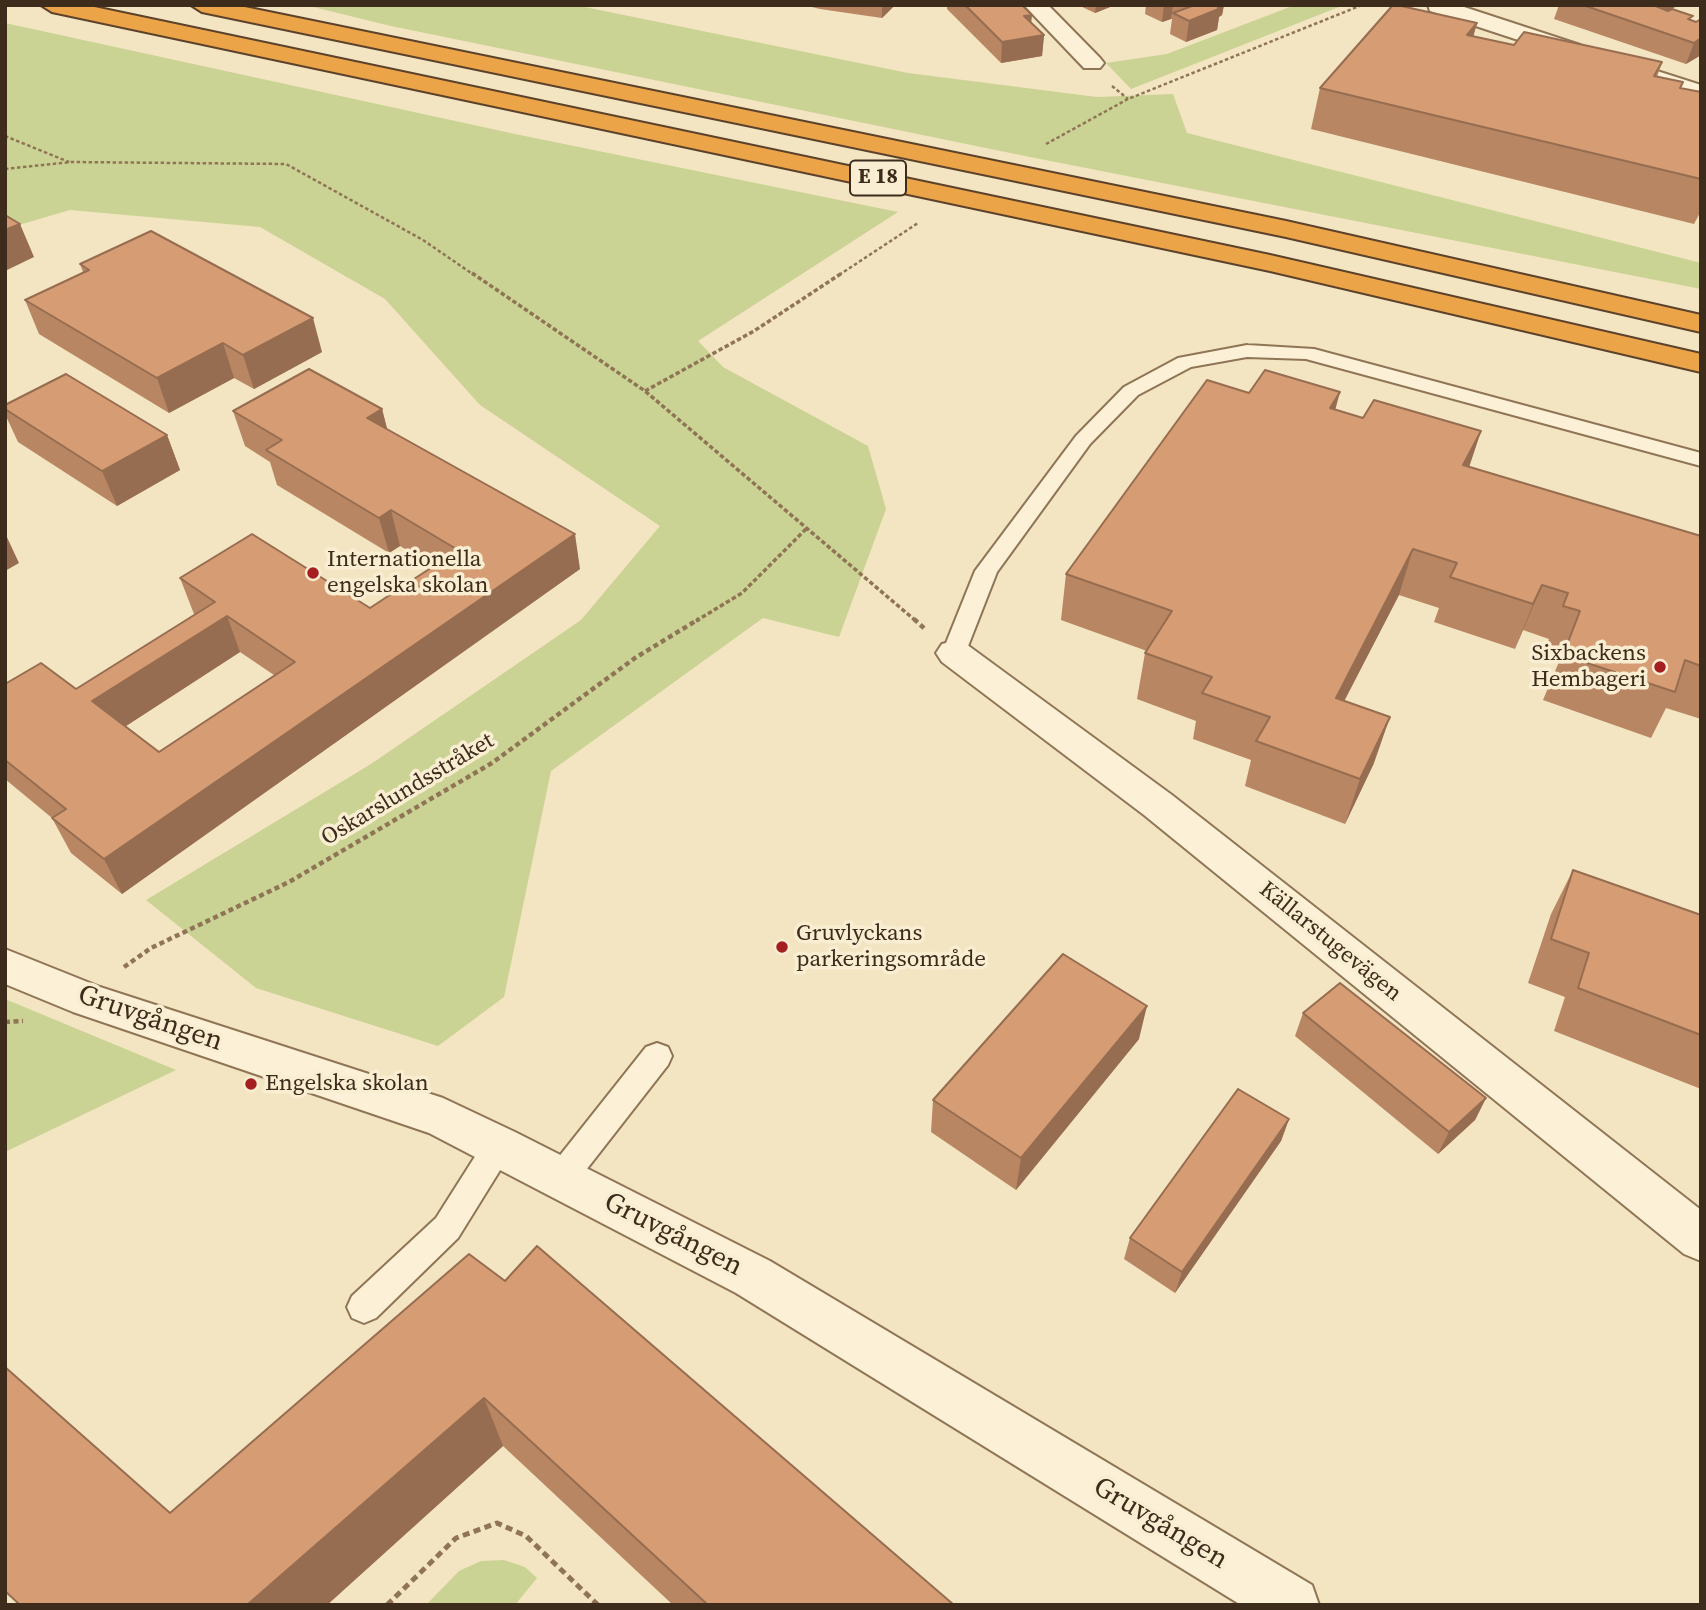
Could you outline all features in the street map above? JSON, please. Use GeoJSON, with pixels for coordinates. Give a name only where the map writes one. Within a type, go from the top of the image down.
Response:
{"type":"FeatureCollection","features":[{"type":"Feature","properties":{"kind":"highway","name":"E 18"},"geometry":{"type":"LineString","coordinates":[[52,5],[944,192],[1270,263],[1701,363]]}},
{"type":"Feature","properties":{"kind":"highway","name":"E 18"},"geometry":{"type":"LineString","coordinates":[[202,5],[1286,229],[1701,324]]}},
{"type":"Feature","properties":{"kind":"street"},"geometry":{"type":"LineString","coordinates":[[1035,5],[1092,63]]}},
{"type":"Feature","properties":{"kind":"street"},"geometry":{"type":"LineString","coordinates":[[1438,6],[1591,56]]}},
{"type":"Feature","properties":{"kind":"street"},"geometry":{"type":"LineString","coordinates":[[1615,65],[1701,93]]}},
{"type":"Feature","properties":{"kind":"street","name":"Källarstugevägen"},"geometry":{"type":"LineString","coordinates":[[954,653],[1158,804],[1701,1239]]}},
{"type":"Feature","properties":{"kind":"street","name":"Gruvgången"},"geometry":{"type":"LineString","coordinates":[[5,966],[88,1000],[443,1118],[753,1277],[1292,1605]]}},
{"type":"Feature","properties":{"kind":"lane"},"geometry":{"type":"LineString","coordinates":[[954,653],[986,572],[1083,440],[1131,391],[1185,362],[1247,351],[1307,353],[1701,460]]}},
{"type":"Feature","properties":{"kind":"lane"},"geometry":{"type":"LineString","coordinates":[[561,1178],[657,1056]]}},
{"type":"Feature","properties":{"kind":"lane"},"geometry":{"type":"LineString","coordinates":[[364,1307],[447,1228],[499,1146]]}},
{"type":"Feature","properties":{"kind":"path"},"geometry":{"type":"LineString","coordinates":[[1055,141],[1128,99],[1363,5]]}},
{"type":"Feature","properties":{"kind":"path"},"geometry":{"type":"LineString","coordinates":[[5,136],[71,162]]}},
{"type":"Feature","properties":{"kind":"path"},"geometry":{"type":"LineString","coordinates":[[5,169],[71,162],[286,164],[424,240],[645,391],[954,653]]}},
{"type":"Feature","properties":{"kind":"path"},"geometry":{"type":"LineString","coordinates":[[645,391],[754,331],[911,228]]}},
{"type":"Feature","properties":{"kind":"path","name":"Oskarslundsstråket"},"geometry":{"type":"LineString","coordinates":[[88,1000],[115,973],[151,948],[289,882],[492,763],[635,658],[742,593],[806,529]]}},
{"type":"Feature","properties":{"kind":"path"},"geometry":{"type":"LineString","coordinates":[[5,1022],[26,1020]]}},
{"type":"Feature","properties":{"kind":"path"},"geometry":{"type":"LineString","coordinates":[[387,1605],[456,1538],[497,1523],[526,1536],[598,1605]]}},
{"type":"Feature","properties":{"kind":"green space"},"geometry":{"type":"Polygon","coordinates":[[[305,5],[575,5],[908,73],[1097,97],[1173,94],[1187,133],[1701,263],[1701,289],[1020,155],[391,26],[305,5]]]}},
{"type":"Feature","properties":{"kind":"green space"},"geometry":{"type":"Polygon","coordinates":[[[1295,5],[1344,5],[1131,89],[1106,63],[1167,54],[1295,5]]]}},
{"type":"Feature","properties":{"kind":"green space"},"geometry":{"type":"Polygon","coordinates":[[[5,23],[515,134],[898,212],[698,341],[723,367],[868,446],[886,509],[839,637],[763,618],[551,771],[504,997],[438,1046],[256,988],[146,900],[371,764],[581,620],[660,526],[480,405],[385,299],[260,227],[70,210],[5,229],[5,23]]]}},
{"type":"Feature","properties":{"kind":"green space"},"geometry":{"type":"Polygon","coordinates":[[[5,999],[176,1070],[5,1152],[5,999]]]}},
{"type":"Feature","properties":{"kind":"green space"},"geometry":{"type":"Polygon","coordinates":[[[504,1560],[525,1567],[537,1578],[515,1605],[426,1605],[459,1571],[481,1561],[504,1560]]]}},
{"type":"Feature","properties":{"kind":"building"},"geometry":{"type":"Polygon","coordinates":[[[965,5],[1022,5],[1032,15],[1024,16],[1044,35],[1002,42],[965,5]]]}},
{"type":"Feature","properties":{"kind":"building"},"geometry":{"type":"Polygon","coordinates":[[[1191,5],[1214,5],[1221,8],[1189,21],[1173,13],[1191,5]]]}},
{"type":"Feature","properties":{"kind":"building"},"geometry":{"type":"Polygon","coordinates":[[[1393,5],[1477,23],[1467,35],[1514,45],[1524,32],[1662,62],[1654,76],[1683,82],[1680,88],[1701,92],[1701,179],[1320,88],[1393,5]]]}},
{"type":"Feature","properties":{"kind":"building"},"geometry":{"type":"Polygon","coordinates":[[[1583,5],[1653,5],[1668,11],[1672,9],[1693,16],[1688,19],[1696,22],[1701,19],[1701,38],[1694,43],[1583,5]]]}},
{"type":"Feature","properties":{"kind":"building"},"geometry":{"type":"Polygon","coordinates":[[[5,215],[20,224],[5,230],[5,215]]]}},
{"type":"Feature","properties":{"kind":"building"},"geometry":{"type":"Polygon","coordinates":[[[151,231],[313,318],[243,355],[223,343],[157,378],[25,300],[89,270],[80,264],[151,231]]]}},
{"type":"Feature","properties":{"kind":"building"},"geometry":{"type":"Polygon","coordinates":[[[309,369],[382,409],[367,418],[575,534],[104,859],[52,818],[66,809],[5,760],[5,684],[41,663],[76,689],[215,602],[180,578],[252,534],[370,608],[458,550],[391,510],[379,518],[266,450],[282,440],[233,411],[309,369]],[[227,616],[92,701],[159,752],[295,662],[227,616]]]}},
{"type":"Feature","properties":{"kind":"building"},"geometry":{"type":"Polygon","coordinates":[[[1265,370],[1340,392],[1330,408],[1363,418],[1374,400],[1481,431],[1463,465],[1701,536],[1701,666],[1685,660],[1675,692],[1563,655],[1580,611],[1563,606],[1568,593],[1542,585],[1533,604],[1450,577],[1457,563],[1413,549],[1336,698],[1390,717],[1360,779],[1256,741],[1270,717],[1202,693],[1212,677],[1145,653],[1172,611],[1066,574],[1207,380],[1249,393],[1265,370]]]}},
{"type":"Feature","properties":{"kind":"building"},"geometry":{"type":"Polygon","coordinates":[[[66,374],[167,435],[102,471],[5,409],[5,405],[66,374]]]}},
{"type":"Feature","properties":{"kind":"building"},"geometry":{"type":"Polygon","coordinates":[[[1573,870],[1701,915],[1701,1035],[1578,988],[1589,953],[1551,939],[1573,870]]]}},
{"type":"Feature","properties":{"kind":"building"},"geometry":{"type":"Polygon","coordinates":[[[1063,954],[1147,1006],[1021,1158],[933,1100],[1063,954]]]}},
{"type":"Feature","properties":{"kind":"building"},"geometry":{"type":"Polygon","coordinates":[[[1340,983],[1486,1098],[1449,1132],[1303,1013],[1340,983]]]}},
{"type":"Feature","properties":{"kind":"building"},"geometry":{"type":"Polygon","coordinates":[[[1238,1089],[1289,1119],[1182,1272],[1130,1238],[1238,1089]]]}},
{"type":"Feature","properties":{"kind":"building"},"geometry":{"type":"Polygon","coordinates":[[[537,1246],[954,1605],[708,1605],[484,1398],[247,1605],[20,1605],[5,1591],[5,1367],[170,1513],[469,1254],[505,1281],[537,1246]]]}},
{"type":"Feature","properties":{"kind":"place","name":"Internationella engelska skolan"},"geometry":{"type":"Point","coordinates":[313,573]}},
{"type":"Feature","properties":{"kind":"place","name":"Sixbackens Hembageri"},"geometry":{"type":"Point","coordinates":[1660,667]}},
{"type":"Feature","properties":{"kind":"place","name":"Gruvlyckans parkeringsområde"},"geometry":{"type":"Point","coordinates":[782,947]}},
{"type":"Feature","properties":{"kind":"place","name":"Engelska skolan"},"geometry":{"type":"Point","coordinates":[251,1084]}}]}
